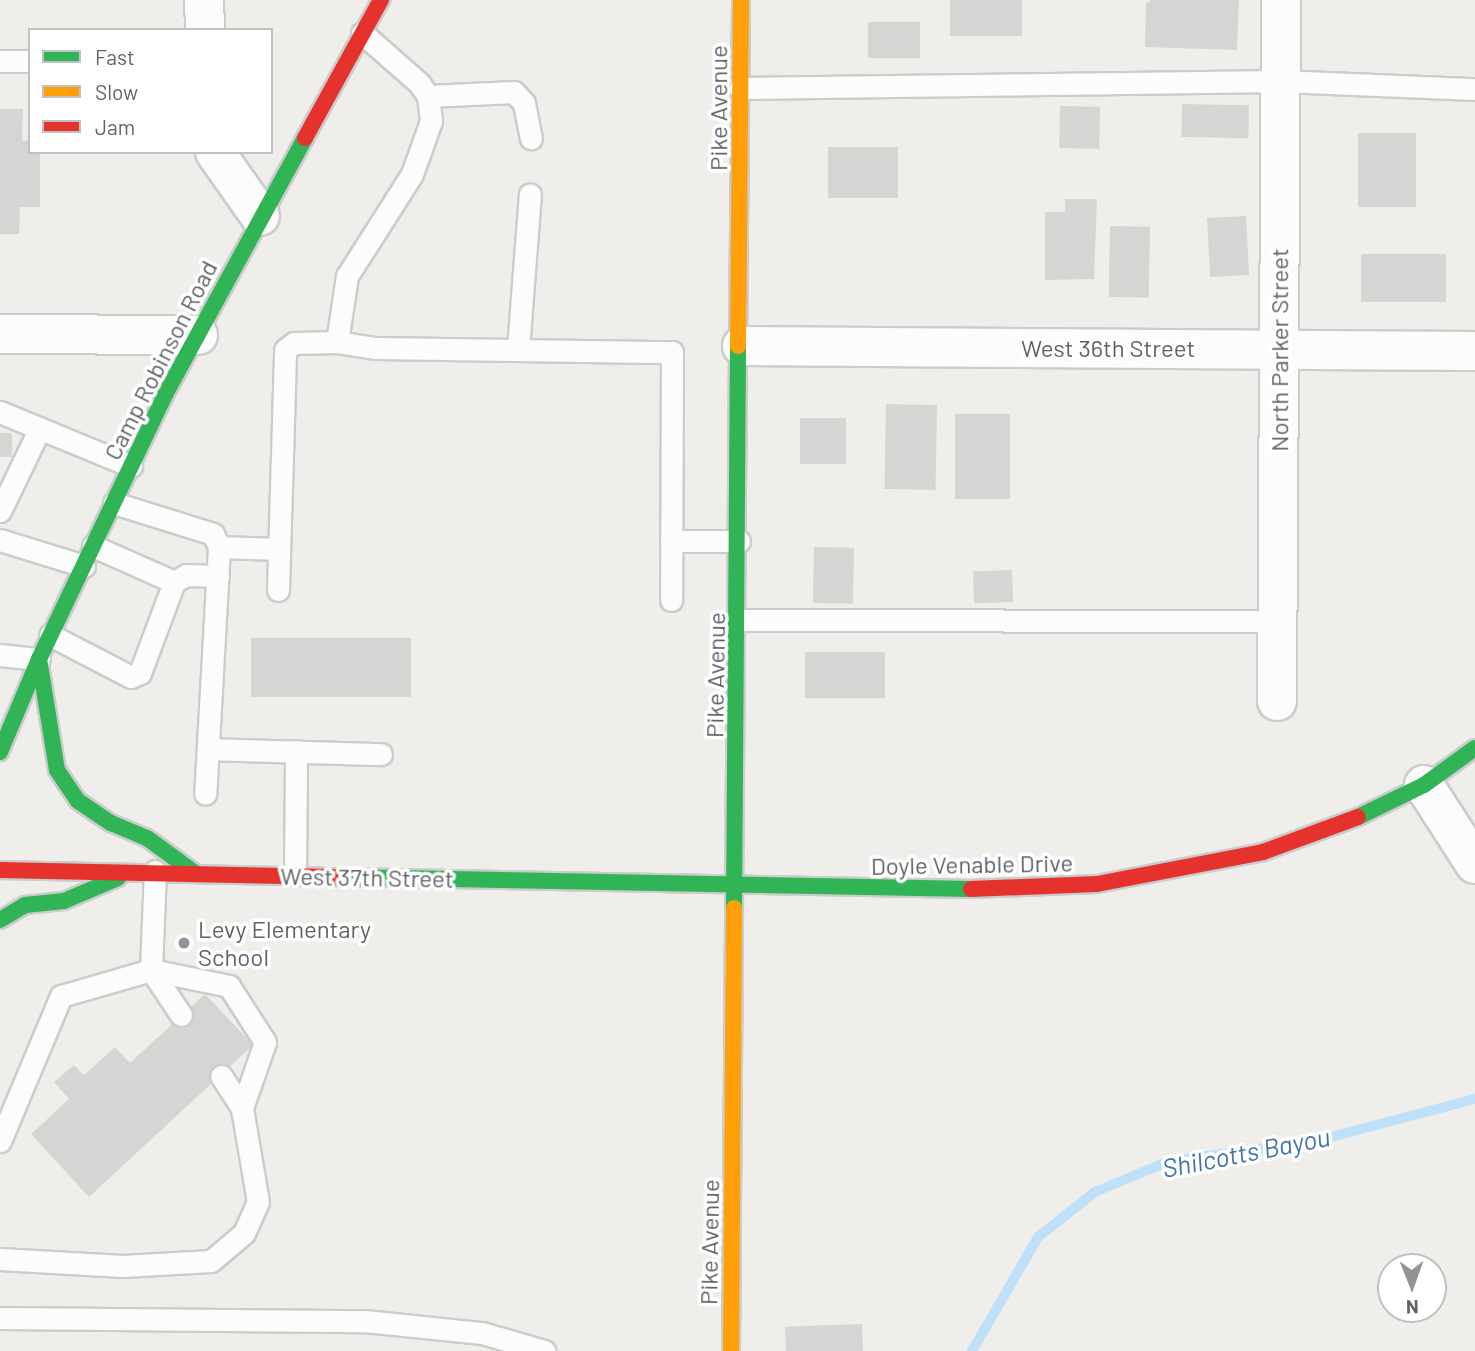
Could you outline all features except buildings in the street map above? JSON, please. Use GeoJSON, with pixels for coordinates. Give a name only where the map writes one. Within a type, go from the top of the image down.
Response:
{"type":"FeatureCollection","features":[{"type":"Feature","properties":{"kind":"main road","name":"Camp Robinson Road"},"geometry":{"type":"LineString","coordinates":[[0,752],[39,659],[131,466],[260,216],[381,0]]}},
{"type":"Feature","properties":{"kind":"main road","name":"Pike Avenue"},"geometry":{"type":"LineString","coordinates":[[731,1351],[742,346],[741,0]]}},
{"type":"Feature","properties":{"kind":"main road"},"geometry":{"type":"LineString","coordinates":[[39,659],[57,770],[78,801],[111,823],[147,838],[195,873]]}},
{"type":"Feature","properties":{"kind":"main road","name":"Doyle Venable Drive"},"geometry":{"type":"LineString","coordinates":[[735,885],[1018,890],[1097,884],[1263,852],[1344,824],[1424,785],[1475,748]]}},
{"type":"Feature","properties":{"kind":"main road","name":"West 37th Street"},"geometry":{"type":"LineString","coordinates":[[0,870],[155,871],[735,885]]}},
{"type":"Feature","properties":{"kind":"main road"},"geometry":{"type":"LineString","coordinates":[[0,920],[24,905],[64,901],[131,872]]}},
{"type":"Feature","properties":{"kind":"street"},"geometry":{"type":"LineString","coordinates":[[204,0],[205,28]]}},
{"type":"Feature","properties":{"kind":"street","name":"North Parker Street"},"geometry":{"type":"LineString","coordinates":[[1277,701],[1281,0]]}},
{"type":"Feature","properties":{"kind":"street"},"geometry":{"type":"LineString","coordinates":[[216,154],[260,216]]}},
{"type":"Feature","properties":{"kind":"street"},"geometry":{"type":"LineString","coordinates":[[0,334],[198,335]]}},
{"type":"Feature","properties":{"kind":"street","name":"West 36th Street"},"geometry":{"type":"LineString","coordinates":[[742,346],[1475,351]]}},
{"type":"Feature","properties":{"kind":"street"},"geometry":{"type":"LineString","coordinates":[[1424,785],[1475,864]]}},
{"type":"Feature","properties":{"kind":"lane"},"geometry":{"type":"LineString","coordinates":[[337,342],[347,276],[412,174],[431,121],[428,96],[362,33]]}},
{"type":"Feature","properties":{"kind":"lane"},"geometry":{"type":"LineString","coordinates":[[0,61],[28,61]]}},
{"type":"Feature","properties":{"kind":"lane"},"geometry":{"type":"LineString","coordinates":[[740,88],[1281,81],[1475,89]]}},
{"type":"Feature","properties":{"kind":"lane"},"geometry":{"type":"LineString","coordinates":[[428,96],[514,92],[524,103],[531,138]]}},
{"type":"Feature","properties":{"kind":"lane"},"geometry":{"type":"LineString","coordinates":[[518,349],[530,194]]}},
{"type":"Feature","properties":{"kind":"lane"},"geometry":{"type":"LineString","coordinates":[[278,590],[285,350],[295,343],[337,342],[376,348],[672,352],[671,600]]}},
{"type":"Feature","properties":{"kind":"lane"},"geometry":{"type":"LineString","coordinates":[[0,412],[131,466]]}},
{"type":"Feature","properties":{"kind":"lane"},"geometry":{"type":"LineString","coordinates":[[0,511],[40,428]]}},
{"type":"Feature","properties":{"kind":"lane"},"geometry":{"type":"LineString","coordinates":[[114,503],[213,534],[219,547],[205,794]]}},
{"type":"Feature","properties":{"kind":"lane"},"geometry":{"type":"LineString","coordinates":[[0,540],[84,566]]}},
{"type":"Feature","properties":{"kind":"lane"},"geometry":{"type":"LineString","coordinates":[[671,541],[739,541]]}},
{"type":"Feature","properties":{"kind":"lane"},"geometry":{"type":"LineString","coordinates":[[93,545],[174,582]]}},
{"type":"Feature","properties":{"kind":"lane"},"geometry":{"type":"LineString","coordinates":[[219,547],[279,549]]}},
{"type":"Feature","properties":{"kind":"lane"},"geometry":{"type":"LineString","coordinates":[[50,635],[131,677],[140,673],[174,582],[186,575],[218,576]]}},
{"type":"Feature","properties":{"kind":"lane"},"geometry":{"type":"LineString","coordinates":[[738,620],[1277,621]]}},
{"type":"Feature","properties":{"kind":"lane"},"geometry":{"type":"LineString","coordinates":[[0,655],[39,659]]}},
{"type":"Feature","properties":{"kind":"lane"},"geometry":{"type":"LineString","coordinates":[[208,749],[381,754]]}},
{"type":"Feature","properties":{"kind":"lane"},"geometry":{"type":"LineString","coordinates":[[295,876],[296,751]]}},
{"type":"Feature","properties":{"kind":"lane"},"geometry":{"type":"LineString","coordinates":[[155,871],[152,970],[181,1016]]}},
{"type":"Feature","properties":{"kind":"lane"},"geometry":{"type":"LineString","coordinates":[[0,1141],[61,996],[152,970],[229,986],[265,1042],[242,1108]]}},
{"type":"Feature","properties":{"kind":"lane"},"geometry":{"type":"LineString","coordinates":[[0,1259],[122,1266],[211,1261],[244,1233],[258,1202],[242,1108],[221,1076]]}},
{"type":"Feature","properties":{"kind":"lane"},"geometry":{"type":"LineString","coordinates":[[0,1318],[365,1321],[482,1333],[542,1351]]}},
{"type":"Feature","properties":{"kind":"waterway","name":"Shilcotts Bayou"},"geometry":{"type":"LineString","coordinates":[[972,1351],[1038,1237],[1095,1192],[1169,1161],[1312,1142],[1475,1099]]}},
{"type":"Feature","properties":{"kind":"traffic: fast"},"geometry":{"type":"LineString","coordinates":[[0,752],[39,659],[166,393],[305,138]]}},
{"type":"Feature","properties":{"kind":"traffic: fast"},"geometry":{"type":"LineString","coordinates":[[734,908],[738,346]]}},
{"type":"Feature","properties":{"kind":"traffic: fast"},"geometry":{"type":"LineString","coordinates":[[39,659],[57,770],[78,801],[111,823],[147,838],[195,873]]}},
{"type":"Feature","properties":{"kind":"traffic: fast"},"geometry":{"type":"LineString","coordinates":[[1358,817],[1424,785],[1475,748]]}},
{"type":"Feature","properties":{"kind":"traffic: fast"},"geometry":{"type":"LineString","coordinates":[[342,877],[971,889]]}},
{"type":"Feature","properties":{"kind":"traffic: fast"},"geometry":{"type":"LineString","coordinates":[[0,920],[25,905],[64,901],[118,878]]}},
{"type":"Feature","properties":{"kind":"traffic: slow"},"geometry":{"type":"LineString","coordinates":[[738,346],[741,0]]}},
{"type":"Feature","properties":{"kind":"traffic: slow"},"geometry":{"type":"LineString","coordinates":[[731,1351],[734,908]]}},
{"type":"Feature","properties":{"kind":"traffic: jam"},"geometry":{"type":"LineString","coordinates":[[305,138],[381,0]]}},
{"type":"Feature","properties":{"kind":"traffic: jam"},"geometry":{"type":"LineString","coordinates":[[971,889],[1097,884],[1263,852],[1358,817]]}},
{"type":"Feature","properties":{"kind":"traffic: jam"},"geometry":{"type":"LineString","coordinates":[[0,870],[342,877]]}},
{"type":"Feature","properties":{"kind":"place","name":"Levy Elementary School"},"geometry":{"type":"Point","coordinates":[184,943]}}]}
